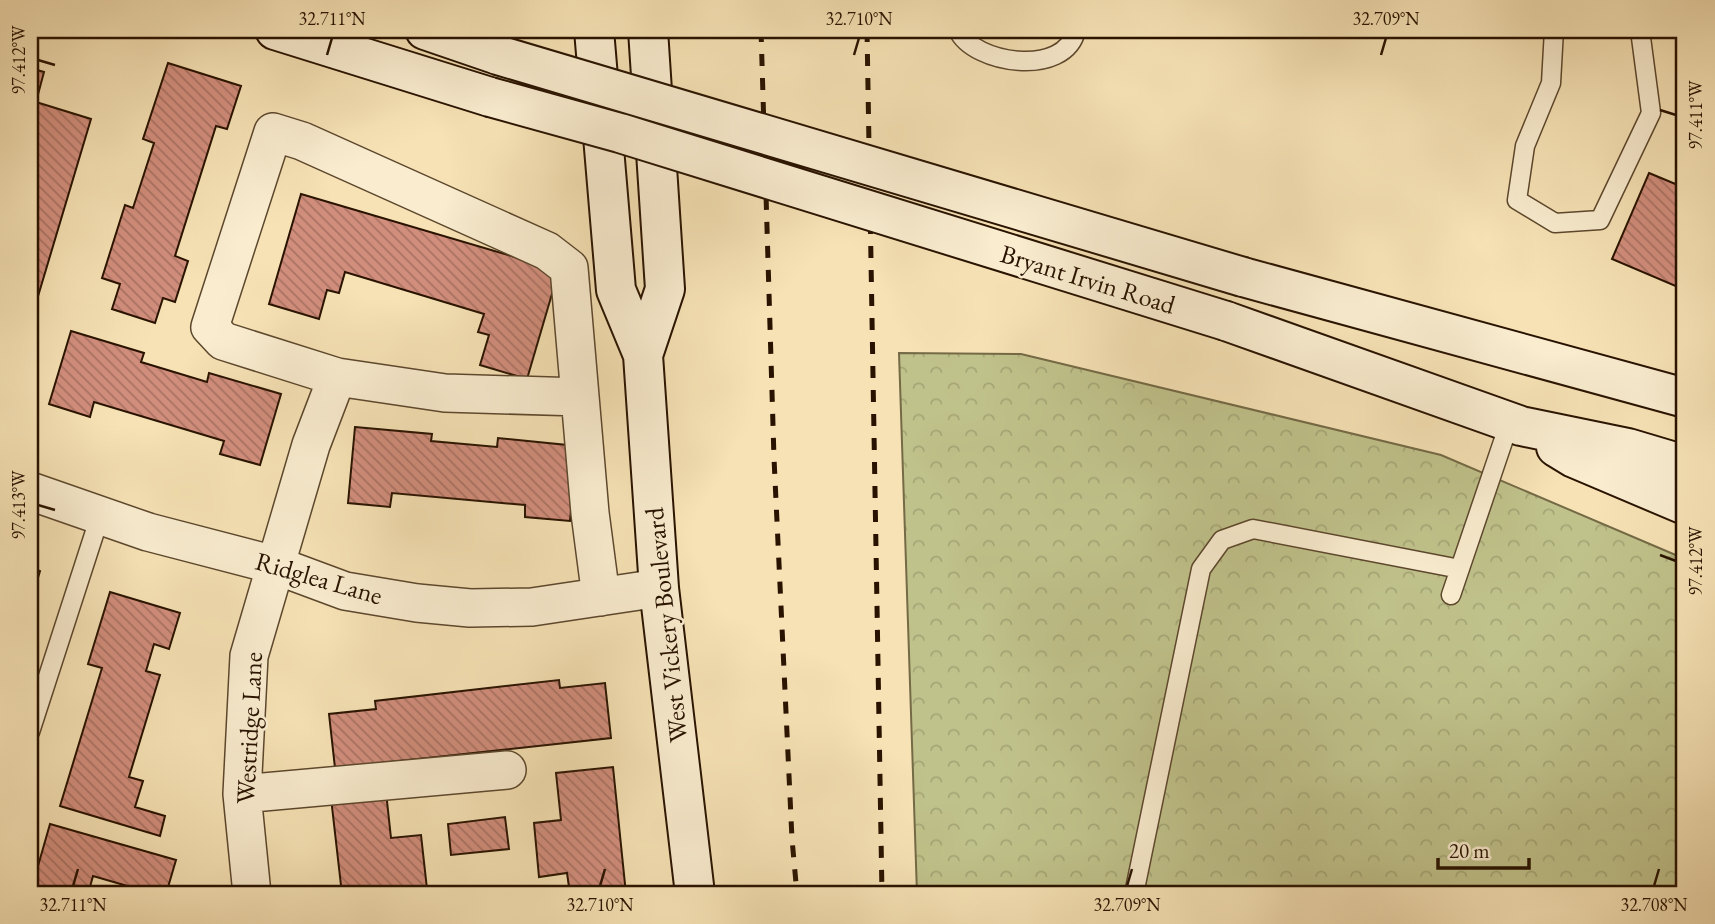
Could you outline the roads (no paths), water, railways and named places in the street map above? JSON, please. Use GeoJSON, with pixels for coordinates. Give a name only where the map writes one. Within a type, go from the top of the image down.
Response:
{"type":"FeatureCollection","features":[{"type":"Feature","properties":{"kind":"main road","name":"Bryant Irvin Road"},"geometry":{"type":"LineString","coordinates":[[275,30],[490,97],[620,133],[1226,321],[1515,424],[1628,448],[1685,465]]}},
{"type":"Feature","properties":{"kind":"main road","name":"Bryant Irvin Road"},"geometry":{"type":"LineString","coordinates":[[425,30],[498,55],[1243,278],[1685,398]]}},
{"type":"Feature","properties":{"kind":"main road","name":"West Vickery Boulevard"},"geometry":{"type":"LineString","coordinates":[[594,30],[616,290],[643,355],[659,588],[695,894]]}},
{"type":"Feature","properties":{"kind":"main road","name":"West Vickery Boulevard"},"geometry":{"type":"LineString","coordinates":[[643,355],[665,289],[648,30]]}},
{"type":"Feature","properties":{"kind":"main road"},"geometry":{"type":"LineString","coordinates":[[1515,424],[1574,458],[1685,505]]}},
{"type":"Feature","properties":{"kind":"street"},"geometry":{"type":"LineString","coordinates":[[580,397],[444,393],[337,377],[223,341],[210,327],[274,132],[302,141],[559,259],[569,268],[601,597]]}},
{"type":"Feature","properties":{"kind":"street","name":"Westridge Lane"},"geometry":{"type":"LineString","coordinates":[[253,894],[242,794],[248,656],[311,445],[337,377]]}},
{"type":"Feature","properties":{"kind":"street","name":"Ridglea Lane"},"geometry":{"type":"LineString","coordinates":[[30,491],[148,533],[275,565],[345,591],[470,608],[532,607],[659,588]]}},
{"type":"Feature","properties":{"kind":"street"},"geometry":{"type":"LineString","coordinates":[[242,794],[507,770]]}},
{"type":"Feature","properties":{"kind":"lane"},"geometry":{"type":"LineString","coordinates":[[958,30],[971,46],[983,54],[1043,62],[1061,56],[1074,38],[1076,30]]}},
{"type":"Feature","properties":{"kind":"lane"},"geometry":{"type":"LineString","coordinates":[[1554,30],[1551,83],[1525,146],[1517,200],[1555,223],[1600,220],[1651,113],[1640,30]]}},
{"type":"Feature","properties":{"kind":"lane"},"geometry":{"type":"LineString","coordinates":[[1451,595],[1515,424]]}},
{"type":"Feature","properties":{"kind":"lane"},"geometry":{"type":"LineString","coordinates":[[30,732],[100,516]]}},
{"type":"Feature","properties":{"kind":"lane"},"geometry":{"type":"LineString","coordinates":[[1134,894],[1201,569],[1222,540],[1253,530],[1460,569]]}},
{"type":"Feature","properties":{"kind":"railway"},"geometry":{"type":"LineString","coordinates":[[761,30],[774,458],[797,894]]}},
{"type":"Feature","properties":{"kind":"railway"},"geometry":{"type":"LineString","coordinates":[[867,30],[882,894]]}}]}
